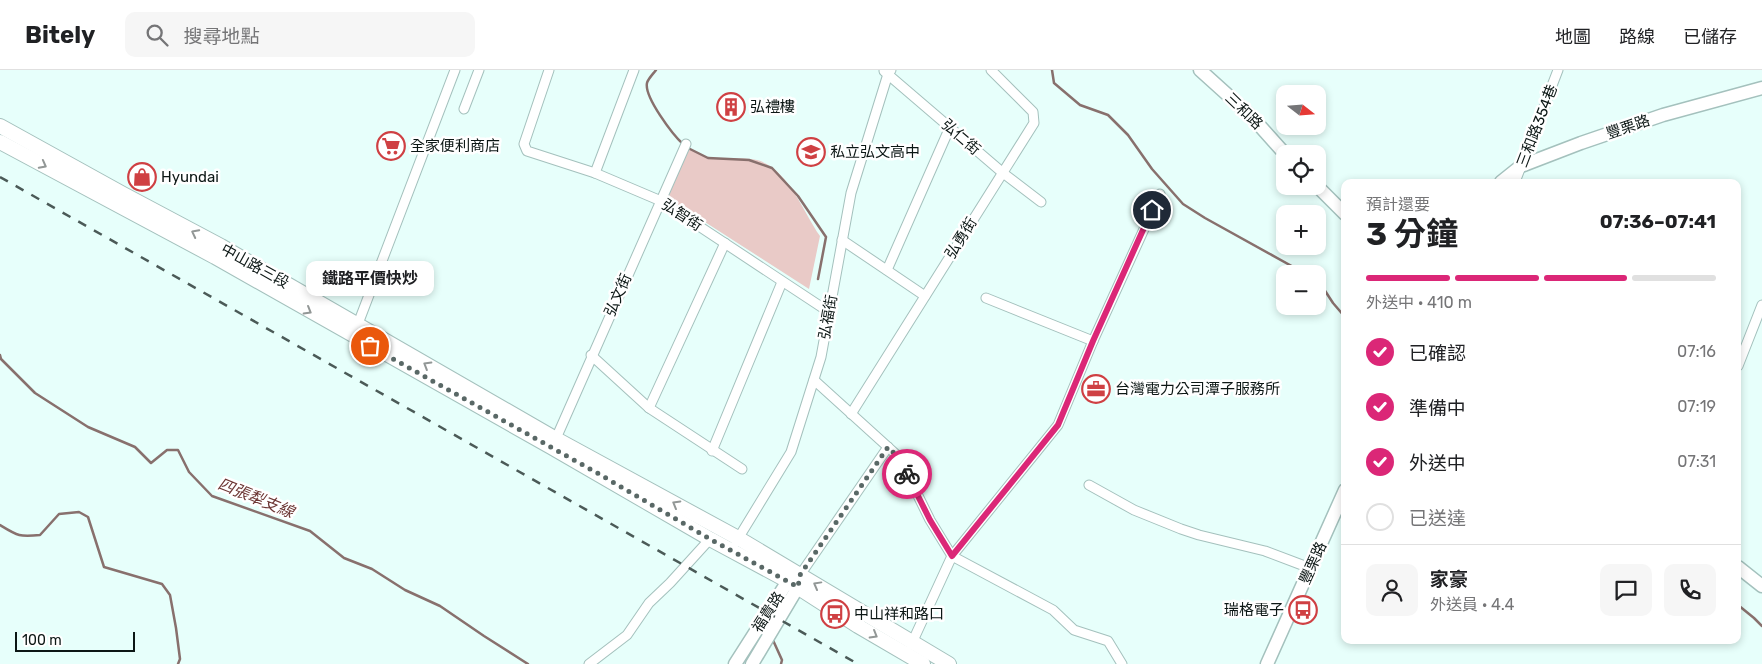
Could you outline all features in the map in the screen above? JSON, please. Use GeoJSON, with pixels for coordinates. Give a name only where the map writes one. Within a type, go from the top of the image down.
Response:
{"type":"FeatureCollection","features":[{"type":"Feature","properties":{"kind":"main road","name":"中山路三段"},"geometry":{"type":"LineString","coordinates":[[0,126],[221,246],[355,330]]}},
{"type":"Feature","properties":{"kind":"main road","name":"中山路三段"},"geometry":{"type":"LineString","coordinates":[[0,142],[355,330],[554,443],[732,552],[795,581]]}},
{"type":"Feature","properties":{"kind":"main road","name":"中山路三段"},"geometry":{"type":"LineString","coordinates":[[554,443],[738,538],[858,626],[949,664]]}},
{"type":"Feature","properties":{"kind":"main road","name":"中山路三段"},"geometry":{"type":"LineString","coordinates":[[909,648],[923,664]]}},
{"type":"Feature","properties":{"kind":"street"},"geometry":{"type":"LineString","coordinates":[[355,330],[455,70]]}},
{"type":"Feature","properties":{"kind":"street"},"geometry":{"type":"LineString","coordinates":[[464,110],[478,70]]}},
{"type":"Feature","properties":{"kind":"street","name":"弘智街"},"geometry":{"type":"LineString","coordinates":[[549,70],[524,144],[527,151],[595,173],[661,201],[829,312]]}},
{"type":"Feature","properties":{"kind":"street"},"geometry":{"type":"LineString","coordinates":[[595,173],[634,70]]}},
{"type":"Feature","properties":{"kind":"street","name":"弘勇街"},"geometry":{"type":"LineString","coordinates":[[851,414],[1034,123],[1033,112],[991,70]]}},
{"type":"Feature","properties":{"kind":"street","name":"三和路"},"geometry":{"type":"LineString","coordinates":[[1200,70],[1251,116],[1277,145]]}},
{"type":"Feature","properties":{"kind":"street","name":"三和路354巷"},"geometry":{"type":"LineString","coordinates":[[1516,179],[1558,70]]}},
{"type":"Feature","properties":{"kind":"street","name":"弘仁街"},"geometry":{"type":"LineString","coordinates":[[888,71],[1002,173],[1041,202]]}},
{"type":"Feature","properties":{"kind":"street","name":"弘福街"},"geometry":{"type":"LineString","coordinates":[[732,552],[738,538],[791,452],[822,357],[851,193],[888,71]]}},
{"type":"Feature","properties":{"kind":"street","name":"豐栗路"},"geometry":{"type":"LineString","coordinates":[[1505,179],[1521,166],[1581,143],[1662,115],[1762,88]]}},
{"type":"Feature","properties":{"kind":"street"},"geometry":{"type":"LineString","coordinates":[[887,270],[950,127]]}},
{"type":"Feature","properties":{"kind":"street","name":"弘文街"},"geometry":{"type":"LineString","coordinates":[[554,443],[591,355],[686,144]]}},
{"type":"Feature","properties":{"kind":"street"},"geometry":{"type":"LineString","coordinates":[[909,648],[952,556],[1058,425],[1093,341],[1160,194]]}},
{"type":"Feature","properties":{"kind":"street"},"geometry":{"type":"LineString","coordinates":[[1326,194],[1341,210]]}},
{"type":"Feature","properties":{"kind":"street"},"geometry":{"type":"LineString","coordinates":[[842,240],[925,296]]}},
{"type":"Feature","properties":{"kind":"street"},"geometry":{"type":"LineString","coordinates":[[649,408],[725,243]]}},
{"type":"Feature","properties":{"kind":"street"},"geometry":{"type":"LineString","coordinates":[[712,451],[782,282]]}},
{"type":"Feature","properties":{"kind":"street"},"geometry":{"type":"LineString","coordinates":[[986,298],[1093,341]]}},
{"type":"Feature","properties":{"kind":"street"},"geometry":{"type":"LineString","coordinates":[[1741,358],[1762,305]]}},
{"type":"Feature","properties":{"kind":"street"},"geometry":{"type":"LineString","coordinates":[[591,355],[649,408],[742,469]]}},
{"type":"Feature","properties":{"kind":"street"},"geometry":{"type":"LineString","coordinates":[[814,380],[899,458],[930,520],[952,556],[1053,610],[1074,630],[1108,641],[1122,664]]}},
{"type":"Feature","properties":{"kind":"street"},"geometry":{"type":"LineString","coordinates":[[795,581],[888,447]]}},
{"type":"Feature","properties":{"kind":"street"},"geometry":{"type":"LineString","coordinates":[[1089,484],[1134,510],[1181,529],[1265,551],[1310,568]]}},
{"type":"Feature","properties":{"kind":"street","name":"豐栗路"},"geometry":{"type":"LineString","coordinates":[[1267,664],[1341,499]]}},
{"type":"Feature","properties":{"kind":"street"},"geometry":{"type":"LineString","coordinates":[[589,664],[627,635],[649,603],[710,539]]}},
{"type":"Feature","properties":{"kind":"street"},"geometry":{"type":"LineString","coordinates":[[1741,569],[1762,586]]}},
{"type":"Feature","properties":{"kind":"street","name":"福貴路"},"geometry":{"type":"LineString","coordinates":[[752,664],[771,634],[795,581]]}},
{"type":"Feature","properties":{"kind":"street","name":"福貴路"},"geometry":{"type":"LineString","coordinates":[[735,664],[795,581]]}},
{"type":"Feature","properties":{"kind":"shaded area"},"geometry":{"type":"Polygon","coordinates":[[[689,148],[710,158],[757,160],[778,172],[786,181],[820,236],[809,289],[666,197],[689,148]]]}},
{"type":"Feature","properties":{"kind":"waterway"},"geometry":{"type":"LineString","coordinates":[[656,70],[649,78],[647,89],[654,106],[683,144]]}},
{"type":"Feature","properties":{"kind":"waterway"},"geometry":{"type":"LineString","coordinates":[[1052,70],[1054,83],[1080,105],[1108,115],[1128,135],[1152,169],[1183,204],[1290,265]]}},
{"type":"Feature","properties":{"kind":"waterway"},"geometry":{"type":"LineString","coordinates":[[688,148],[708,158],[749,160],[772,168],[798,196],[826,237],[818,279]]}},
{"type":"Feature","properties":{"kind":"waterway"},"geometry":{"type":"LineString","coordinates":[[1326,292],[1341,312]]}},
{"type":"Feature","properties":{"kind":"waterway","name":"四張犁支線"},"geometry":{"type":"LineString","coordinates":[[0,355],[1,359],[35,393],[88,427],[135,447],[151,463],[167,450],[178,450],[189,472],[212,496],[310,531],[344,558],[372,569],[405,590],[440,606],[528,664]]}},
{"type":"Feature","properties":{"kind":"waterway"},"geometry":{"type":"LineString","coordinates":[[0,525],[19,535],[40,535],[59,514],[79,512],[88,517],[104,567],[162,584],[170,595],[180,659],[178,664]]}},
{"type":"Feature","properties":{"kind":"waterway"},"geometry":{"type":"LineString","coordinates":[[1741,607],[1762,626]]}},
{"type":"Feature","properties":{"kind":"waterway"},"geometry":{"type":"LineString","coordinates":[[772,638],[782,660],[781,664]]}},
{"type":"Feature","properties":{"kind":"railway"},"geometry":{"type":"LineString","coordinates":[[0,177],[858,664]]}},
{"type":"Feature","properties":{"kind":"way so far"},"geometry":{"type":"LineString","coordinates":[[370,346],[599,474],[732,552],[798,587],[800,575],[888,447],[899,458],[907,474]]}},
{"type":"Feature","properties":{"kind":"place","name":"弘禮樓"},"geometry":{"type":"Point","coordinates":[731,107]}},
{"type":"Feature","properties":{"kind":"place","name":"全家便利商店"},"geometry":{"type":"Point","coordinates":[391,146]}},
{"type":"Feature","properties":{"kind":"place","name":"私立弘文高中"},"geometry":{"type":"Point","coordinates":[811,152]}},
{"type":"Feature","properties":{"kind":"place","name":"Hyundai"},"geometry":{"type":"Point","coordinates":[142,177]}},
{"type":"Feature","properties":{"kind":"place","name":"鐵路平價快炒"},"geometry":{"type":"Point","coordinates":[370,346]}},
{"type":"Feature","properties":{"kind":"place","name":"台灣電力公司潭子服務所"},"geometry":{"type":"Point","coordinates":[1096,389]}},
{"type":"Feature","properties":{"kind":"place","name":"瑞格電子"},"geometry":{"type":"Point","coordinates":[1303,610]}},
{"type":"Feature","properties":{"kind":"place","name":"中山祥和路口"},"geometry":{"type":"Point","coordinates":[835,614]}},
{"type":"Feature","properties":{"kind":"route"},"geometry":{"type":"LineString","coordinates":[[907,474],[930,520],[952,556],[1058,425],[1093,341],[1152,210]]}}]}
